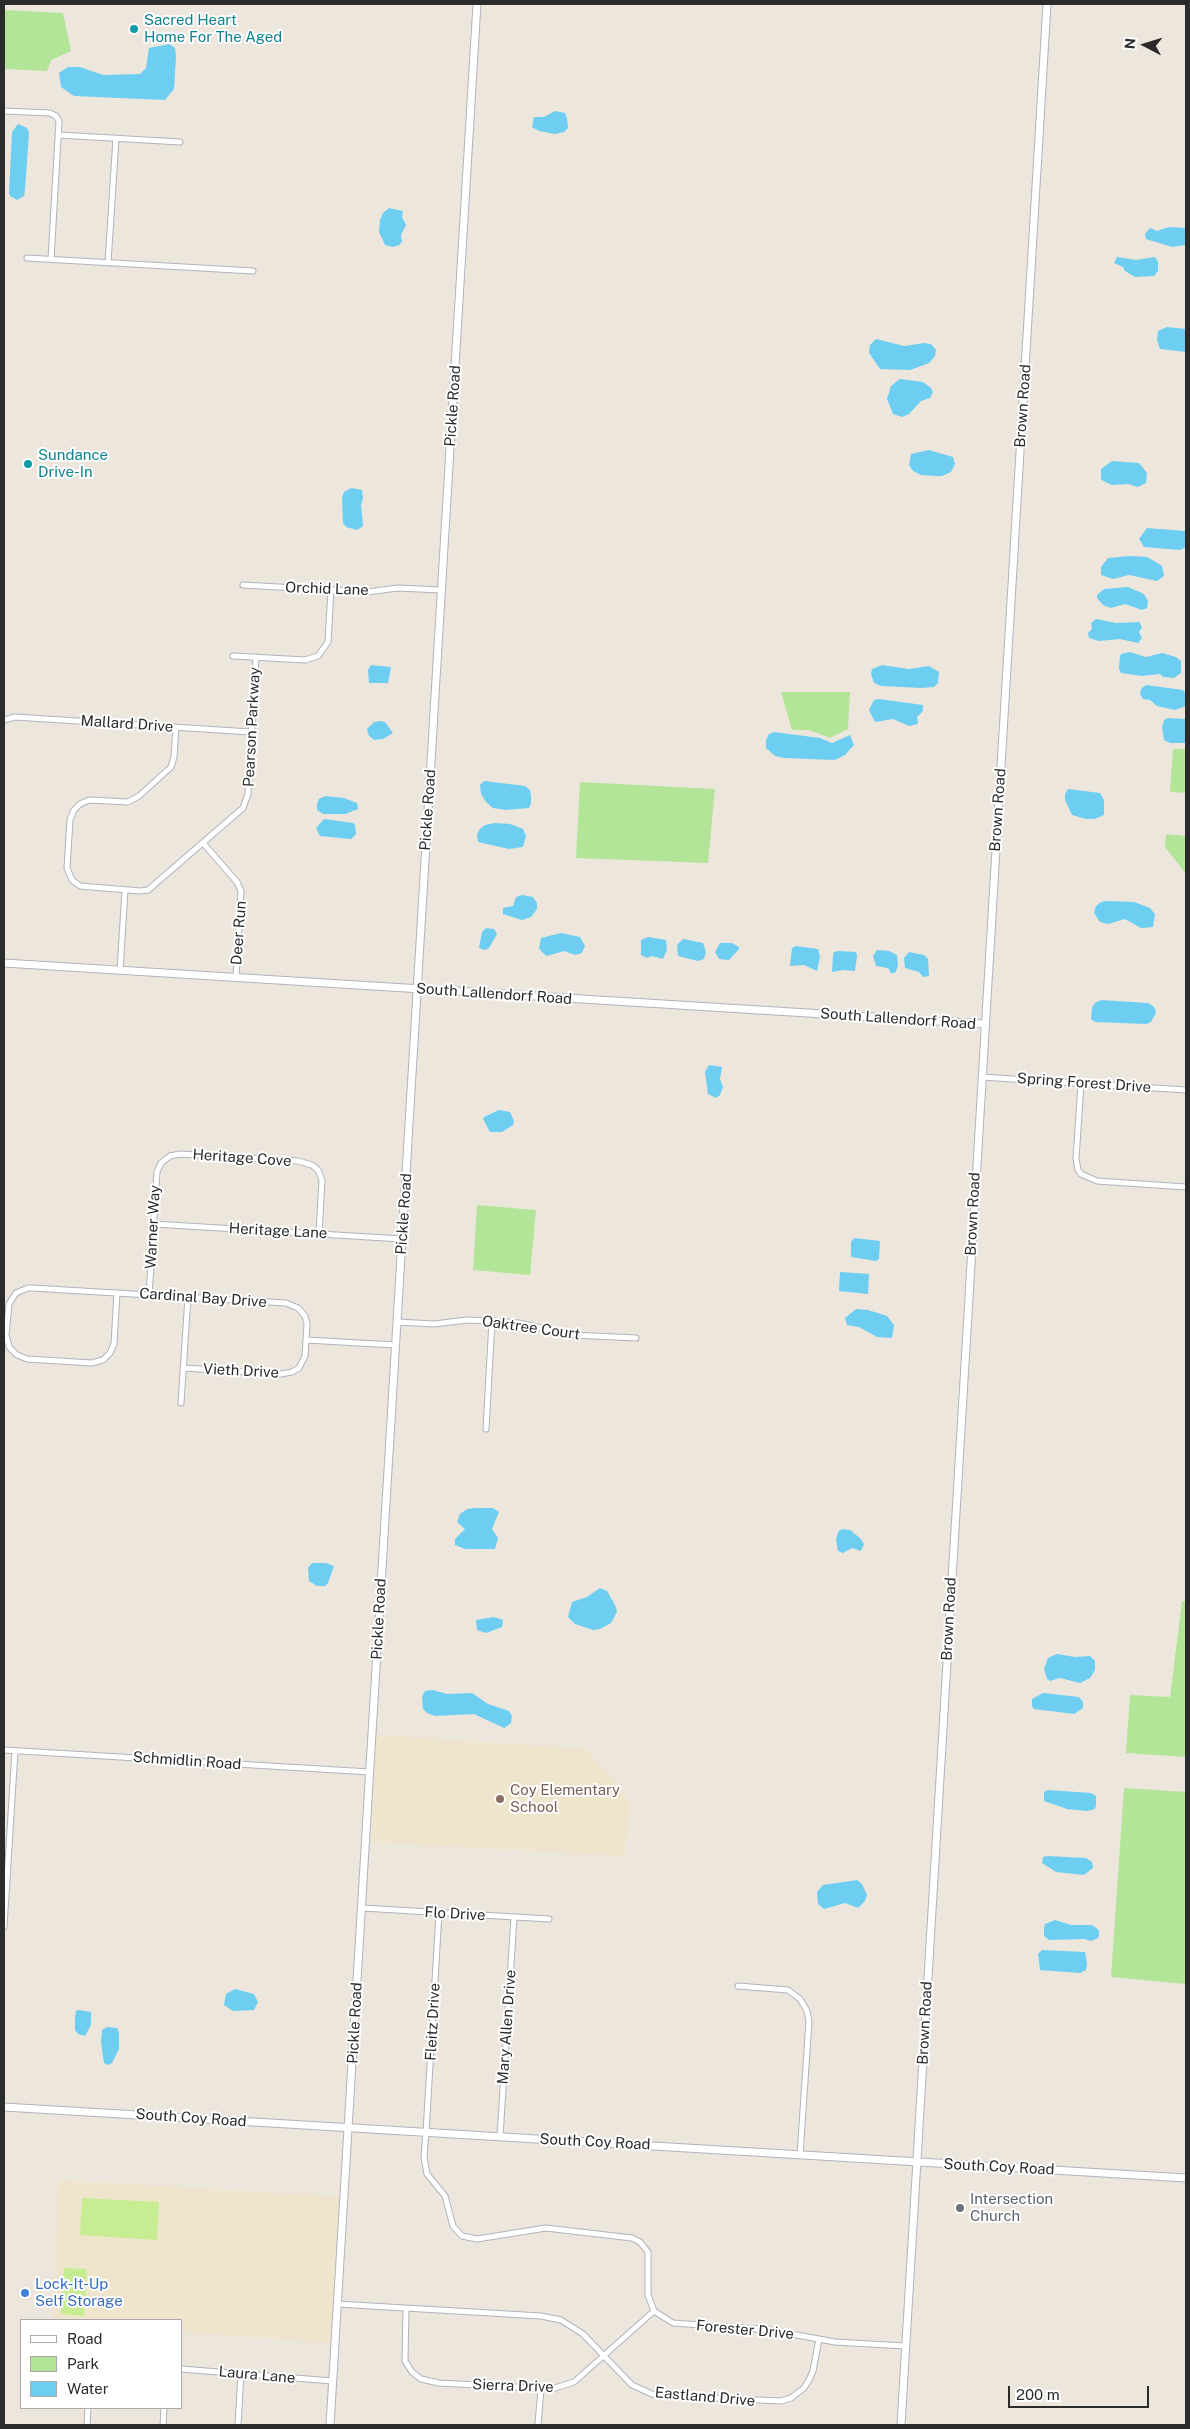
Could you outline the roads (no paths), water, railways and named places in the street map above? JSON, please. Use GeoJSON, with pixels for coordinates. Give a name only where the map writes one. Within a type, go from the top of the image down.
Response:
{"type":"FeatureCollection","features":[{"type":"Feature","properties":{"kind":"street","name":"Pickle Road"},"geometry":{"type":"LineString","coordinates":[[330,2425],[477,4]]}},
{"type":"Feature","properties":{"kind":"street","name":"Brown Road"},"geometry":{"type":"LineString","coordinates":[[901,2425],[1047,4]]}},
{"type":"Feature","properties":{"kind":"street"},"geometry":{"type":"LineString","coordinates":[[4,111],[54,115],[59,121],[51,259]]}},
{"type":"Feature","properties":{"kind":"street"},"geometry":{"type":"LineString","coordinates":[[59,135],[180,142]]}},
{"type":"Feature","properties":{"kind":"street"},"geometry":{"type":"LineString","coordinates":[[108,263],[116,138]]}},
{"type":"Feature","properties":{"kind":"street"},"geometry":{"type":"LineString","coordinates":[[27,258],[253,270]]}},
{"type":"Feature","properties":{"kind":"street","name":"Orchid Lane"},"geometry":{"type":"LineString","coordinates":[[243,585],[367,592],[402,588],[441,590]]}},
{"type":"Feature","properties":{"kind":"street"},"geometry":{"type":"LineString","coordinates":[[233,656],[304,660],[318,656],[328,642],[331,590]]}},
{"type":"Feature","properties":{"kind":"street","name":"Pearson Parkway"},"geometry":{"type":"LineString","coordinates":[[176,728],[172,765],[140,796],[128,802],[87,801],[77,806],[71,816],[68,868],[72,880],[87,888],[143,891],[152,888],[241,810],[246,803],[256,657]]}},
{"type":"Feature","properties":{"kind":"street","name":"Mallard Drive"},"geometry":{"type":"LineString","coordinates":[[4,720],[15,717],[251,732]]}},
{"type":"Feature","properties":{"kind":"street","name":"Deer Run"},"geometry":{"type":"LineString","coordinates":[[203,843],[237,882],[241,891],[236,978]]}},
{"type":"Feature","properties":{"kind":"street"},"geometry":{"type":"LineString","coordinates":[[120,970],[125,890]]}},
{"type":"Feature","properties":{"kind":"street","name":"South Lallendorf Road"},"geometry":{"type":"LineString","coordinates":[[4,963],[984,1024]]}},
{"type":"Feature","properties":{"kind":"street","name":"Spring Forest Drive"},"geometry":{"type":"LineString","coordinates":[[981,1077],[1186,1090]]}},
{"type":"Feature","properties":{"kind":"street"},"geometry":{"type":"LineString","coordinates":[[1081,1083],[1076,1159],[1078,1170],[1081,1174],[1097,1181],[1186,1187]]}},
{"type":"Feature","properties":{"kind":"street","name":"Heritage Cove"},"geometry":{"type":"LineString","coordinates":[[162,1162],[169,1156],[180,1154],[308,1163],[316,1169],[322,1180],[319,1234]]}},
{"type":"Feature","properties":{"kind":"street","name":"Warner Way"},"geometry":{"type":"LineString","coordinates":[[149,1295],[156,1172],[162,1162]]}},
{"type":"Feature","properties":{"kind":"street","name":"Heritage Lane"},"geometry":{"type":"LineString","coordinates":[[153,1224],[402,1239]]}},
{"type":"Feature","properties":{"kind":"street","name":"Cardinal Bay Drive"},"geometry":{"type":"LineString","coordinates":[[117,1293],[113,1348],[106,1357],[99,1361],[19,1356],[8,1345],[7,1322],[11,1300],[16,1293],[25,1288],[117,1293],[149,1295],[188,1297],[294,1305],[302,1312],[306,1320],[306,1340]]}},
{"type":"Feature","properties":{"kind":"street"},"geometry":{"type":"LineString","coordinates":[[181,1403],[188,1297]]}},
{"type":"Feature","properties":{"kind":"street","name":"Oaktree Court"},"geometry":{"type":"LineString","coordinates":[[397,1322],[434,1324],[467,1320],[492,1321],[520,1323],[573,1335],[636,1338]]}},
{"type":"Feature","properties":{"kind":"street"},"geometry":{"type":"LineString","coordinates":[[486,1429],[492,1321]]}},
{"type":"Feature","properties":{"kind":"street"},"geometry":{"type":"LineString","coordinates":[[306,1340],[395,1346]]}},
{"type":"Feature","properties":{"kind":"street","name":"Vieth Drive"},"geometry":{"type":"LineString","coordinates":[[183,1368],[288,1374],[298,1368],[304,1360],[306,1340]]}},
{"type":"Feature","properties":{"kind":"street","name":"Schmidlin Road"},"geometry":{"type":"LineString","coordinates":[[4,1750],[370,1772]]}},
{"type":"Feature","properties":{"kind":"street"},"geometry":{"type":"LineString","coordinates":[[4,1927],[15,1751]]}},
{"type":"Feature","properties":{"kind":"street","name":"Flo Drive"},"geometry":{"type":"LineString","coordinates":[[362,1908],[549,1919]]}},
{"type":"Feature","properties":{"kind":"street","name":"Fleitz Drive"},"geometry":{"type":"LineString","coordinates":[[440,1913],[424,2157],[427,2174],[445,2196],[453,2226],[462,2236],[477,2239],[546,2228],[632,2238],[646,2247],[649,2256],[648,2295],[654,2311]]}},
{"type":"Feature","properties":{"kind":"street","name":"Mary Allen Drive"},"geometry":{"type":"LineString","coordinates":[[500,2136],[514,1917]]}},
{"type":"Feature","properties":{"kind":"street"},"geometry":{"type":"LineString","coordinates":[[738,1986],[788,1990],[800,1999],[807,2011],[800,2155]]}},
{"type":"Feature","properties":{"kind":"street","name":"South Coy Road"},"geometry":{"type":"LineString","coordinates":[[4,2107],[1186,2178]]}},
{"type":"Feature","properties":{"kind":"street","name":"Eastland Drive"},"geometry":{"type":"LineString","coordinates":[[338,2304],[541,2316],[561,2320],[583,2334],[632,2385],[652,2394],[775,2402],[791,2398],[804,2388],[814,2370],[819,2339]]}},
{"type":"Feature","properties":{"kind":"street","name":"Sierra Drive"},"geometry":{"type":"LineString","coordinates":[[406,2308],[404,2357],[408,2366],[418,2377],[432,2382],[541,2389],[563,2387],[574,2382],[654,2311]]}},
{"type":"Feature","properties":{"kind":"street","name":"Forester Drive"},"geometry":{"type":"LineString","coordinates":[[654,2311],[666,2320],[681,2324],[770,2330],[819,2339],[905,2346]]}},
{"type":"Feature","properties":{"kind":"street","name":"Laura Lane"},"geometry":{"type":"LineString","coordinates":[[182,2369],[333,2381]]}},
{"type":"Feature","properties":{"kind":"street"},"geometry":{"type":"LineString","coordinates":[[238,2425],[241,2373]]}},
{"type":"Feature","properties":{"kind":"street"},"geometry":{"type":"LineString","coordinates":[[538,2424],[541,2389]]}},
{"type":"Feature","properties":{"kind":"street"},"geometry":{"type":"LineString","coordinates":[[87,2425],[88,2409]]}},
{"type":"Feature","properties":{"kind":"street"},"geometry":{"type":"LineString","coordinates":[[162,2425],[164,2409]]}},
{"type":"Feature","properties":{"kind":"water"},"geometry":{"type":"Polygon","coordinates":[[[169,44],[175,48],[176,57],[174,89],[165,100],[74,96],[61,87],[59,73],[68,67],[80,67],[103,75],[140,74],[146,68],[149,48],[169,44]]]}},
{"type":"Feature","properties":{"kind":"water"},"geometry":{"type":"Polygon","coordinates":[[[555,111],[565,113],[568,128],[564,132],[555,134],[539,131],[532,127],[534,117],[544,117],[555,111]]]}},
{"type":"Feature","properties":{"kind":"water"},"geometry":{"type":"Polygon","coordinates":[[[18,124],[27,128],[29,133],[24,196],[17,200],[10,196],[9,193],[12,132],[18,124]]]}},
{"type":"Feature","properties":{"kind":"water"},"geometry":{"type":"Polygon","coordinates":[[[389,208],[403,211],[402,217],[406,225],[401,235],[402,242],[393,247],[385,245],[379,232],[380,220],[383,213],[389,208]]]}},
{"type":"Feature","properties":{"kind":"water"},"geometry":{"type":"Polygon","coordinates":[[[1169,227],[1185,228],[1185,245],[1172,247],[1146,239],[1145,234],[1150,228],[1157,231],[1169,227]]]}},
{"type":"Feature","properties":{"kind":"water"},"geometry":{"type":"Polygon","coordinates":[[[1117,257],[1136,260],[1155,257],[1158,262],[1158,271],[1154,276],[1135,277],[1125,271],[1123,267],[1114,263],[1117,257]]]}},
{"type":"Feature","properties":{"kind":"water"},"geometry":{"type":"Polygon","coordinates":[[[1167,327],[1186,329],[1186,352],[1160,349],[1157,340],[1158,331],[1167,327]]]}},
{"type":"Feature","properties":{"kind":"water"},"geometry":{"type":"Polygon","coordinates":[[[876,339],[904,346],[924,343],[931,344],[936,350],[935,356],[929,363],[910,370],[880,369],[869,353],[870,345],[876,339]]]}},
{"type":"Feature","properties":{"kind":"water"},"geometry":{"type":"Polygon","coordinates":[[[900,379],[923,382],[933,392],[930,398],[921,401],[909,414],[902,417],[893,414],[887,399],[891,386],[900,379]]]}},
{"type":"Feature","properties":{"kind":"water"},"geometry":{"type":"Polygon","coordinates":[[[929,450],[953,457],[955,464],[951,472],[942,476],[935,476],[921,475],[913,471],[909,465],[911,454],[929,450]]]}},
{"type":"Feature","properties":{"kind":"water"},"geometry":{"type":"Polygon","coordinates":[[[1112,461],[1139,463],[1147,473],[1146,483],[1138,487],[1128,484],[1112,485],[1105,482],[1101,479],[1101,469],[1112,461]]]}},
{"type":"Feature","properties":{"kind":"water"},"geometry":{"type":"Polygon","coordinates":[[[351,488],[362,490],[363,526],[357,530],[346,527],[343,523],[342,498],[344,492],[351,488]]]}},
{"type":"Feature","properties":{"kind":"water"},"geometry":{"type":"Polygon","coordinates":[[[1147,528],[1185,531],[1186,547],[1180,550],[1144,547],[1139,539],[1147,528]]]}},
{"type":"Feature","properties":{"kind":"water"},"geometry":{"type":"Polygon","coordinates":[[[1147,557],[1154,561],[1162,566],[1164,576],[1157,581],[1129,575],[1113,579],[1101,575],[1101,567],[1108,558],[1147,557]]]}},
{"type":"Feature","properties":{"kind":"water"},"geometry":{"type":"Polygon","coordinates":[[[1128,587],[1144,594],[1148,601],[1147,608],[1142,610],[1125,604],[1111,608],[1103,605],[1097,598],[1097,595],[1104,589],[1128,587]]]}},
{"type":"Feature","properties":{"kind":"water"},"geometry":{"type":"Polygon","coordinates":[[[1096,619],[1116,623],[1139,622],[1142,627],[1139,632],[1142,638],[1138,643],[1120,639],[1099,641],[1089,638],[1088,633],[1092,629],[1091,623],[1096,619]]]}},
{"type":"Feature","properties":{"kind":"water"},"geometry":{"type":"Polygon","coordinates":[[[1130,652],[1146,657],[1162,653],[1176,657],[1181,661],[1181,673],[1174,678],[1163,677],[1160,674],[1142,676],[1121,673],[1119,669],[1120,656],[1130,652]]]}},
{"type":"Feature","properties":{"kind":"water"},"geometry":{"type":"Polygon","coordinates":[[[371,665],[391,667],[388,683],[369,683],[368,670],[371,665]]]}},
{"type":"Feature","properties":{"kind":"water"},"geometry":{"type":"Polygon","coordinates":[[[882,665],[909,669],[929,666],[939,672],[938,683],[934,687],[922,688],[881,686],[874,683],[871,674],[872,669],[882,665]]]}},
{"type":"Feature","properties":{"kind":"water"},"geometry":{"type":"Polygon","coordinates":[[[1146,685],[1183,690],[1186,694],[1186,706],[1175,710],[1157,706],[1150,700],[1143,699],[1140,694],[1141,689],[1146,685]]]}},
{"type":"Feature","properties":{"kind":"water"},"geometry":{"type":"Polygon","coordinates":[[[879,699],[923,705],[923,711],[917,717],[918,724],[909,726],[893,719],[875,722],[869,710],[874,700],[879,699]]]}},
{"type":"Feature","properties":{"kind":"water"},"geometry":{"type":"Polygon","coordinates":[[[1168,718],[1186,719],[1186,743],[1170,743],[1164,740],[1162,727],[1164,720],[1168,718]]]}},
{"type":"Feature","properties":{"kind":"water"},"geometry":{"type":"Polygon","coordinates":[[[374,722],[385,722],[393,733],[383,739],[374,740],[369,736],[367,729],[374,722]]]}},
{"type":"Feature","properties":{"kind":"water"},"geometry":{"type":"Polygon","coordinates":[[[774,732],[820,738],[832,743],[850,735],[854,745],[845,755],[835,760],[784,758],[775,756],[766,748],[766,740],[769,734],[774,732]]]}},
{"type":"Feature","properties":{"kind":"water"},"geometry":{"type":"Polygon","coordinates":[[[484,781],[525,786],[530,790],[531,803],[529,808],[506,810],[493,808],[481,794],[480,785],[484,781]]]}},
{"type":"Feature","properties":{"kind":"water"},"geometry":{"type":"Polygon","coordinates":[[[1068,789],[1100,793],[1104,800],[1104,815],[1095,819],[1086,819],[1072,815],[1065,800],[1065,794],[1068,789]]]}},
{"type":"Feature","properties":{"kind":"water"},"geometry":{"type":"Polygon","coordinates":[[[325,796],[344,798],[357,803],[358,809],[345,814],[323,814],[317,810],[317,804],[319,799],[325,796]]]}},
{"type":"Feature","properties":{"kind":"water"},"geometry":{"type":"Polygon","coordinates":[[[324,819],[353,823],[356,834],[351,839],[320,836],[316,828],[324,819]]]}},
{"type":"Feature","properties":{"kind":"water"},"geometry":{"type":"Polygon","coordinates":[[[495,823],[510,824],[523,829],[526,836],[523,847],[509,849],[478,842],[477,834],[480,829],[485,825],[495,823]]]}},
{"type":"Feature","properties":{"kind":"water"},"geometry":{"type":"Polygon","coordinates":[[[522,895],[533,897],[537,903],[537,909],[531,917],[522,920],[503,914],[503,908],[513,906],[516,897],[522,895]]]}},
{"type":"Feature","properties":{"kind":"water"},"geometry":{"type":"Polygon","coordinates":[[[1101,902],[1134,902],[1150,908],[1155,914],[1153,927],[1141,928],[1125,919],[1108,924],[1100,922],[1094,913],[1096,906],[1101,902]]]}},
{"type":"Feature","properties":{"kind":"water"},"geometry":{"type":"Polygon","coordinates":[[[486,928],[494,929],[497,934],[489,948],[485,950],[479,948],[482,932],[486,928]]]}},
{"type":"Feature","properties":{"kind":"water"},"geometry":{"type":"Polygon","coordinates":[[[561,933],[580,937],[585,946],[582,953],[575,955],[564,951],[547,956],[542,952],[539,948],[541,938],[561,933]]]}},
{"type":"Feature","properties":{"kind":"water"},"geometry":{"type":"Polygon","coordinates":[[[648,937],[666,940],[667,950],[663,959],[652,956],[647,958],[641,955],[641,940],[648,937]]]}},
{"type":"Feature","properties":{"kind":"water"},"geometry":{"type":"Polygon","coordinates":[[[683,939],[703,943],[706,952],[704,959],[698,961],[678,956],[677,945],[683,939]]]}},
{"type":"Feature","properties":{"kind":"water"},"geometry":{"type":"Polygon","coordinates":[[[720,943],[732,943],[739,947],[739,949],[729,960],[719,959],[715,952],[720,943]]]}},
{"type":"Feature","properties":{"kind":"water"},"geometry":{"type":"Polygon","coordinates":[[[796,946],[818,949],[820,957],[817,971],[804,965],[790,966],[792,948],[796,946]]]}},
{"type":"Feature","properties":{"kind":"water"},"geometry":{"type":"Polygon","coordinates":[[[877,950],[889,951],[897,955],[898,966],[895,973],[891,973],[888,968],[876,966],[873,956],[877,950]]]}},
{"type":"Feature","properties":{"kind":"water"},"geometry":{"type":"Polygon","coordinates":[[[834,952],[856,952],[855,971],[843,970],[832,972],[833,955],[834,952]]]}},
{"type":"Feature","properties":{"kind":"water"},"geometry":{"type":"Polygon","coordinates":[[[909,952],[924,955],[928,959],[929,976],[923,977],[919,972],[905,968],[904,958],[909,952]]]}},
{"type":"Feature","properties":{"kind":"water"},"geometry":{"type":"Polygon","coordinates":[[[1101,1000],[1148,1003],[1154,1007],[1156,1013],[1151,1022],[1146,1024],[1095,1022],[1091,1019],[1092,1007],[1101,1000]]]}},
{"type":"Feature","properties":{"kind":"water"},"geometry":{"type":"Polygon","coordinates":[[[709,1065],[722,1067],[720,1079],[723,1087],[720,1095],[716,1098],[708,1094],[705,1072],[709,1065]]]}},
{"type":"Feature","properties":{"kind":"water"},"geometry":{"type":"Polygon","coordinates":[[[499,1110],[510,1112],[514,1121],[513,1125],[502,1132],[490,1132],[483,1119],[499,1110]]]}},
{"type":"Feature","properties":{"kind":"water"},"geometry":{"type":"Polygon","coordinates":[[[854,1238],[880,1241],[879,1259],[876,1261],[851,1257],[851,1242],[854,1238]]]}},
{"type":"Feature","properties":{"kind":"water"},"geometry":{"type":"Polygon","coordinates":[[[840,1272],[869,1274],[868,1294],[839,1291],[840,1272]]]}},
{"type":"Feature","properties":{"kind":"water"},"geometry":{"type":"Polygon","coordinates":[[[856,1309],[868,1310],[887,1316],[894,1325],[892,1338],[877,1337],[859,1327],[847,1325],[845,1318],[856,1309]]]}},
{"type":"Feature","properties":{"kind":"water"},"geometry":{"type":"Polygon","coordinates":[[[493,1508],[499,1512],[492,1529],[498,1538],[495,1549],[465,1549],[455,1545],[455,1539],[465,1529],[457,1522],[460,1514],[467,1509],[493,1508]]]}},
{"type":"Feature","properties":{"kind":"water"},"geometry":{"type":"Polygon","coordinates":[[[842,1529],[850,1530],[860,1538],[864,1544],[861,1551],[852,1548],[843,1553],[838,1551],[836,1540],[838,1532],[842,1529]]]}},
{"type":"Feature","properties":{"kind":"water"},"geometry":{"type":"Polygon","coordinates":[[[312,1563],[326,1563],[334,1566],[328,1583],[325,1586],[317,1586],[309,1581],[308,1568],[312,1563]]]}},
{"type":"Feature","properties":{"kind":"water"},"geometry":{"type":"Polygon","coordinates":[[[600,1588],[607,1591],[616,1607],[617,1612],[611,1623],[600,1629],[593,1630],[575,1624],[568,1617],[572,1602],[587,1597],[600,1588]]]}},
{"type":"Feature","properties":{"kind":"water"},"geometry":{"type":"Polygon","coordinates":[[[494,1617],[503,1620],[502,1627],[486,1633],[477,1630],[476,1620],[494,1617]]]}},
{"type":"Feature","properties":{"kind":"water"},"geometry":{"type":"Polygon","coordinates":[[[1057,1654],[1075,1657],[1090,1656],[1095,1661],[1095,1670],[1090,1678],[1080,1683],[1060,1678],[1050,1681],[1047,1679],[1044,1669],[1048,1658],[1057,1654]]]}},
{"type":"Feature","properties":{"kind":"water"},"geometry":{"type":"Polygon","coordinates":[[[433,1690],[447,1694],[472,1693],[488,1704],[509,1711],[512,1716],[511,1723],[504,1728],[474,1714],[435,1716],[427,1713],[423,1709],[422,1697],[425,1691],[433,1690]]]}},
{"type":"Feature","properties":{"kind":"water"},"geometry":{"type":"Polygon","coordinates":[[[1043,1693],[1079,1697],[1083,1702],[1083,1708],[1074,1714],[1034,1709],[1032,1699],[1043,1693]]]}},
{"type":"Feature","properties":{"kind":"water"},"geometry":{"type":"Polygon","coordinates":[[[1048,1790],[1091,1793],[1096,1796],[1095,1809],[1087,1811],[1067,1809],[1044,1801],[1044,1792],[1048,1790]]]}},
{"type":"Feature","properties":{"kind":"water"},"geometry":{"type":"Polygon","coordinates":[[[1043,1857],[1086,1858],[1092,1862],[1093,1868],[1084,1875],[1056,1872],[1042,1863],[1043,1857]]]}},
{"type":"Feature","properties":{"kind":"water"},"geometry":{"type":"Polygon","coordinates":[[[857,1880],[862,1884],[867,1895],[865,1901],[858,1908],[845,1903],[824,1909],[818,1904],[817,1892],[823,1885],[857,1880]]]}},
{"type":"Feature","properties":{"kind":"water"},"geometry":{"type":"Polygon","coordinates":[[[1055,1920],[1071,1925],[1092,1925],[1099,1930],[1098,1938],[1091,1941],[1084,1939],[1049,1940],[1044,1936],[1045,1924],[1055,1920]]]}},
{"type":"Feature","properties":{"kind":"water"},"geometry":{"type":"Polygon","coordinates":[[[1042,1950],[1085,1952],[1086,1970],[1080,1973],[1040,1970],[1038,1954],[1042,1950]]]}},
{"type":"Feature","properties":{"kind":"water"},"geometry":{"type":"Polygon","coordinates":[[[235,1989],[254,1994],[258,2002],[254,2010],[233,2011],[224,2005],[226,1994],[235,1989]]]}},
{"type":"Feature","properties":{"kind":"water"},"geometry":{"type":"Polygon","coordinates":[[[76,2011],[91,2012],[91,2025],[85,2036],[78,2034],[75,2030],[76,2011]]]}},
{"type":"Feature","properties":{"kind":"water"},"geometry":{"type":"Polygon","coordinates":[[[107,2027],[117,2028],[119,2033],[119,2049],[112,2063],[108,2065],[104,2063],[101,2042],[102,2030],[107,2027]]]}},
{"type":"Feature","properties":{"kind":"place","name":"Sacred Heart Home For The Aged"},"geometry":{"type":"Point","coordinates":[134,29]}},
{"type":"Feature","properties":{"kind":"place","name":"Sundance Drive-In"},"geometry":{"type":"Point","coordinates":[28,464]}},
{"type":"Feature","properties":{"kind":"place","name":"Coy Elementary School"},"geometry":{"type":"Point","coordinates":[500,1799]}},
{"type":"Feature","properties":{"kind":"place","name":"Intersection Church"},"geometry":{"type":"Point","coordinates":[960,2208]}},
{"type":"Feature","properties":{"kind":"place","name":"Lock-It-Up Self Storage"},"geometry":{"type":"Point","coordinates":[25,2293]}}]}
